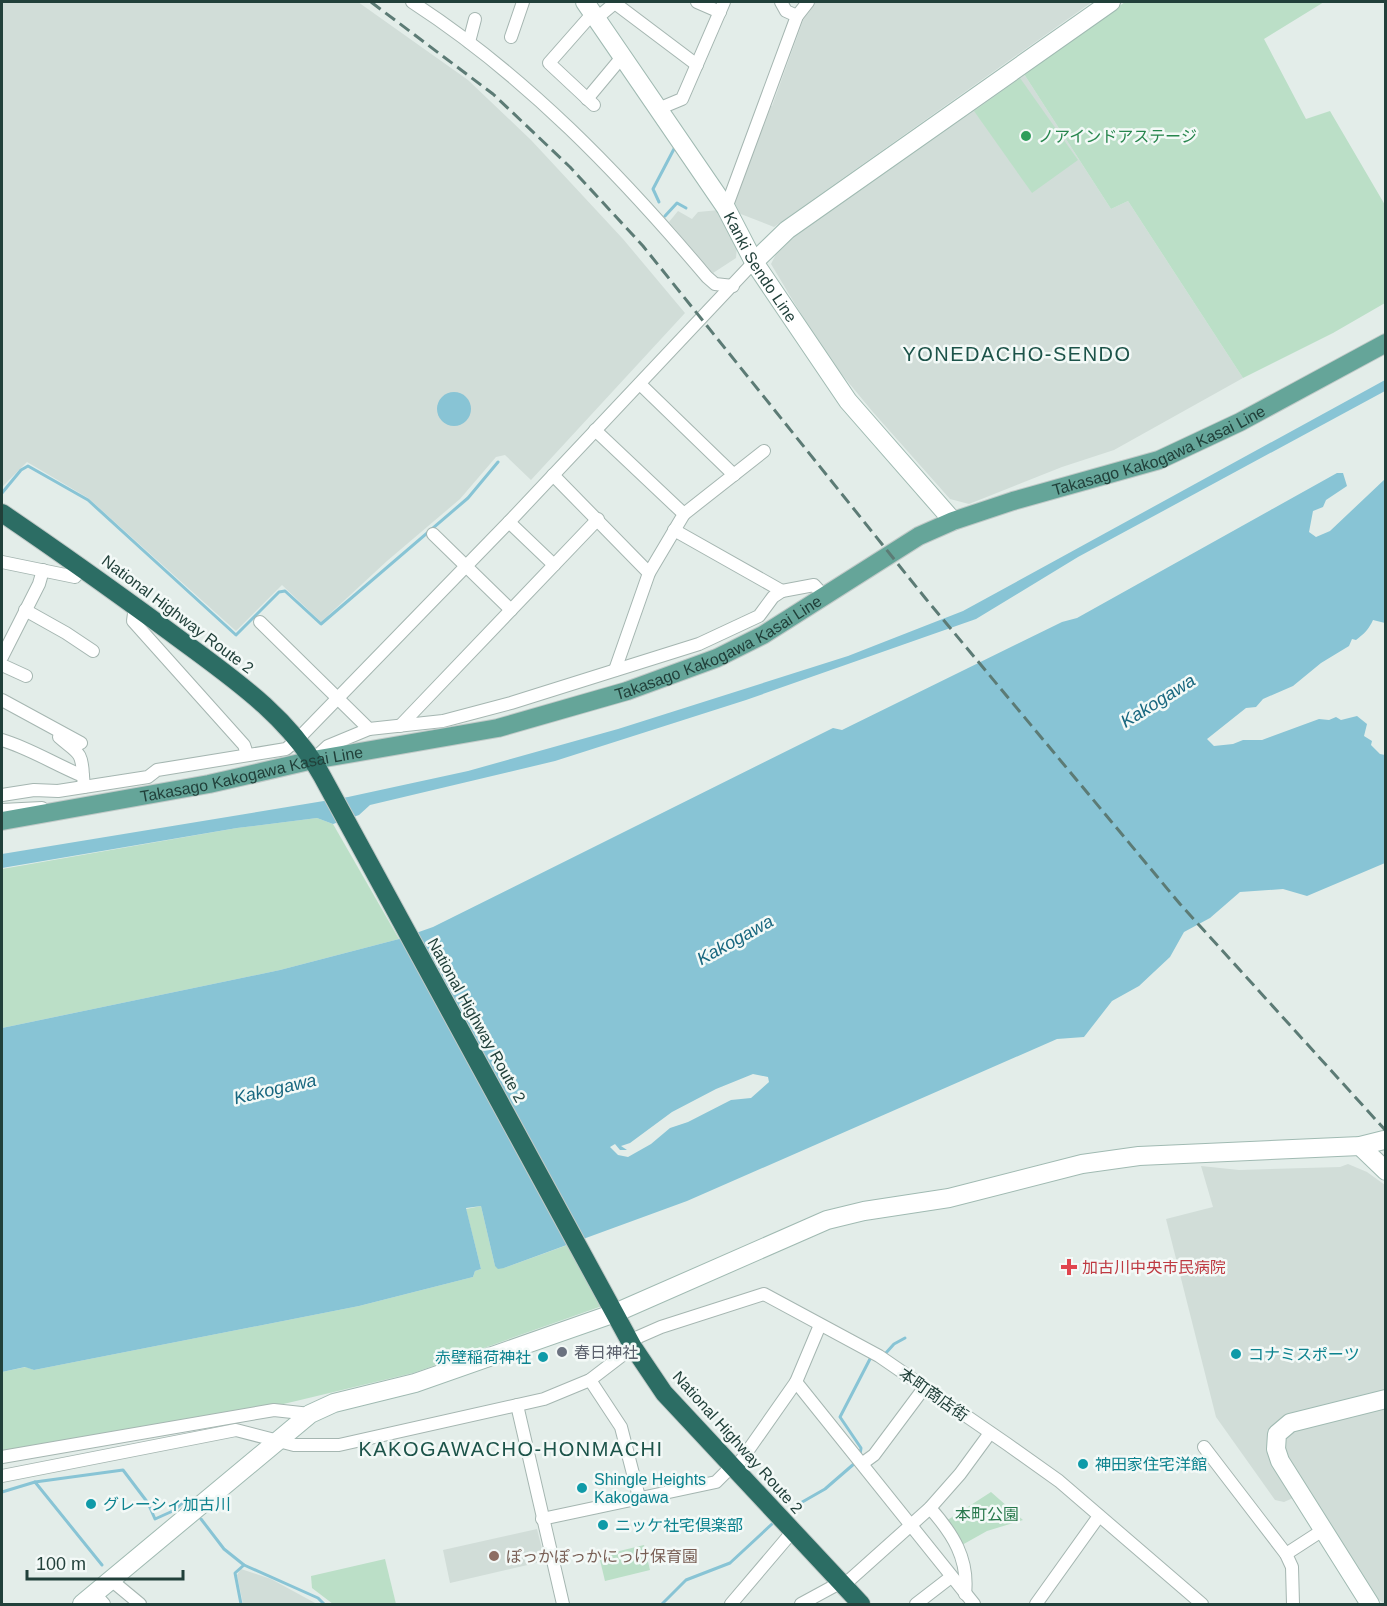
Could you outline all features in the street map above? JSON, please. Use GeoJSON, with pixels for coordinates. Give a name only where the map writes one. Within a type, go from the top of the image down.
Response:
{"type":"FeatureCollection","features":[{"type":"Feature","properties":{"kind":"highway","name":"National Highway Route 2"},"geometry":{"type":"LineString","coordinates":[[2,513],[82,567],[249,691],[298,739],[317,768],[631,1344],[664,1393],[732,1469],[861,1605]]}},
{"type":"Feature","properties":{"kind":"main road","name":"Takasago Kakogawa Kasai Line"},"geometry":{"type":"LineString","coordinates":[[2,821],[209,784],[317,768],[498,728],[627,691],[717,658],[763,635],[919,536],[953,521],[1013,501],[1159,460],[1240,422],[1386,343]]}},
{"type":"Feature","properties":{"kind":"street"},"geometry":{"type":"LineString","coordinates":[[412,2],[469,42],[568,124],[654,214],[707,277],[715,284],[733,286]]}},
{"type":"Feature","properties":{"kind":"street"},"geometry":{"type":"LineString","coordinates":[[511,37],[523,2]]}},
{"type":"Feature","properties":{"kind":"street"},"geometry":{"type":"LineString","coordinates":[[658,109],[682,99],[722,7],[697,2]]}},
{"type":"Feature","properties":{"kind":"street"},"geometry":{"type":"LineString","coordinates":[[781,2],[786,11],[797,16]]}},
{"type":"Feature","properties":{"kind":"street"},"geometry":{"type":"LineString","coordinates":[[726,208],[797,16],[808,2]]}},
{"type":"Feature","properties":{"kind":"street"},"geometry":{"type":"LineString","coordinates":[[2,795],[83,782],[148,777],[157,770],[286,749],[509,522],[754,262],[788,230],[1111,2]]}},
{"type":"Feature","properties":{"kind":"street"},"geometry":{"type":"LineString","coordinates":[[622,57],[591,102],[549,63],[592,11],[616,3],[698,65]]}},
{"type":"Feature","properties":{"kind":"street","name":"Kanki Sendo Line"},"geometry":{"type":"LineString","coordinates":[[592,11],[726,208],[754,262],[848,401],[953,521]]}},
{"type":"Feature","properties":{"kind":"street"},"geometry":{"type":"LineString","coordinates":[[469,42],[475,19]]}},
{"type":"Feature","properties":{"kind":"street"},"geometry":{"type":"LineString","coordinates":[[640,384],[734,475]]}},
{"type":"Feature","properties":{"kind":"street"},"geometry":{"type":"LineString","coordinates":[[595,430],[684,514]]}},
{"type":"Feature","properties":{"kind":"street"},"geometry":{"type":"LineString","coordinates":[[615,670],[649,573],[684,514],[764,451]]}},
{"type":"Feature","properties":{"kind":"street"},"geometry":{"type":"LineString","coordinates":[[553,475],[649,573]]}},
{"type":"Feature","properties":{"kind":"street"},"geometry":{"type":"LineString","coordinates":[[400,726],[440,682],[482,644],[511,610],[598,519]]}},
{"type":"Feature","properties":{"kind":"street"},"geometry":{"type":"LineString","coordinates":[[509,522],[554,565]]}},
{"type":"Feature","properties":{"kind":"street"},"geometry":{"type":"LineString","coordinates":[[674,530],[782,591]]}},
{"type":"Feature","properties":{"kind":"street"},"geometry":{"type":"LineString","coordinates":[[433,534],[511,610]]}},
{"type":"Feature","properties":{"kind":"street"},"geometry":{"type":"LineString","coordinates":[[2,562],[75,577],[82,567]]}},
{"type":"Feature","properties":{"kind":"street"},"geometry":{"type":"LineString","coordinates":[[2,657],[43,570]]}},
{"type":"Feature","properties":{"kind":"street"},"geometry":{"type":"LineString","coordinates":[[317,768],[328,746],[369,729],[443,720],[511,704],[699,644],[759,616],[773,597],[782,591],[814,585],[824,596]]}},
{"type":"Feature","properties":{"kind":"street"},"geometry":{"type":"LineString","coordinates":[[135,606],[133,621],[244,745],[247,754]]}},
{"type":"Feature","properties":{"kind":"street"},"geometry":{"type":"LineString","coordinates":[[25,610],[93,651]]}},
{"type":"Feature","properties":{"kind":"street"},"geometry":{"type":"LineString","coordinates":[[260,622],[369,729]]}},
{"type":"Feature","properties":{"kind":"street"},"geometry":{"type":"LineString","coordinates":[[2,665],[26,676]]}},
{"type":"Feature","properties":{"kind":"street"},"geometry":{"type":"LineString","coordinates":[[2,700],[81,743]]}},
{"type":"Feature","properties":{"kind":"street"},"geometry":{"type":"LineString","coordinates":[[55,729],[59,737],[79,752],[82,759],[83,782]]}},
{"type":"Feature","properties":{"kind":"street"},"geometry":{"type":"LineString","coordinates":[[2,740],[16,744],[83,782]]}},
{"type":"Feature","properties":{"kind":"street"},"geometry":{"type":"LineString","coordinates":[[2,810],[29,807],[66,809]]}},
{"type":"Feature","properties":{"kind":"street"},"geometry":{"type":"LineString","coordinates":[[94,1601],[111,1580],[310,1414],[334,1403],[415,1383],[613,1309],[827,1220],[864,1211],[949,1198],[1082,1164],[1117,1159],[1360,1146],[1384,1140]]}},
{"type":"Feature","properties":{"kind":"street"},"geometry":{"type":"LineString","coordinates":[[1360,1146],[1386,1171]]}},
{"type":"Feature","properties":{"kind":"street","name":"本町商店街"},"geometry":{"type":"LineString","coordinates":[[2,1476],[236,1431],[294,1445],[339,1445],[517,1405],[561,1393],[590,1380],[631,1344],[661,1327],[764,1294],[879,1356],[990,1432],[1059,1481],[1202,1605]]}},
{"type":"Feature","properties":{"kind":"street"},"geometry":{"type":"LineString","coordinates":[[542,1518],[716,1482],[732,1469],[796,1382],[819,1325]]}},
{"type":"Feature","properties":{"kind":"street"},"geometry":{"type":"LineString","coordinates":[[590,1380],[621,1427],[639,1497]]}},
{"type":"Feature","properties":{"kind":"street"},"geometry":{"type":"LineString","coordinates":[[796,1382],[974,1605]]}},
{"type":"Feature","properties":{"kind":"street"},"geometry":{"type":"LineString","coordinates":[[859,1459],[874,1455],[924,1388]]}},
{"type":"Feature","properties":{"kind":"street"},"geometry":{"type":"LineString","coordinates":[[1370,1605],[1280,1461],[1276,1449],[1277,1434],[1290,1423],[1386,1399]]}},
{"type":"Feature","properties":{"kind":"street"},"geometry":{"type":"LineString","coordinates":[[517,1405],[563,1605]]}},
{"type":"Feature","properties":{"kind":"street"},"geometry":{"type":"LineString","coordinates":[[2,1457],[274,1410],[310,1414]]}},
{"type":"Feature","properties":{"kind":"street"},"geometry":{"type":"LineString","coordinates":[[801,1605],[836,1586],[844,1586],[910,1527],[960,1474],[990,1432]]}},
{"type":"Feature","properties":{"kind":"street"},"geometry":{"type":"LineString","coordinates":[[1204,1447],[1286,1554],[1292,1567],[1293,1605]]}},
{"type":"Feature","properties":{"kind":"street"},"geometry":{"type":"LineString","coordinates":[[930,1508],[960,1548],[966,1583],[965,1594]]}},
{"type":"Feature","properties":{"kind":"street"},"geometry":{"type":"LineString","coordinates":[[1036,1605],[1100,1516]]}},
{"type":"Feature","properties":{"kind":"street"},"geometry":{"type":"LineString","coordinates":[[1286,1554],[1323,1530]]}},
{"type":"Feature","properties":{"kind":"street"},"geometry":{"type":"LineString","coordinates":[[730,1605],[748,1581],[793,1531]]}},
{"type":"Feature","properties":{"kind":"street"},"geometry":{"type":"LineString","coordinates":[[916,1605],[951,1577]]}},
{"type":"Feature","properties":{"kind":"street"},"geometry":{"type":"LineString","coordinates":[[111,1580],[140,1605]]}},
{"type":"Feature","properties":{"kind":"shaded area"},"geometry":{"type":"Polygon","coordinates":[[[2,2],[358,2],[468,80],[531,140],[623,239],[685,313],[531,480],[505,455],[496,457],[460,499],[387,561],[321,622],[282,585],[236,631],[88,498],[27,462],[2,487],[2,2]]]}},
{"type":"Feature","properties":{"kind":"shaded area"},"geometry":{"type":"Polygon","coordinates":[[[815,2],[1092,2],[774,227],[733,211],[730,205],[767,105],[772,106],[805,15],[815,2]]]}},
{"type":"Feature","properties":{"kind":"shaded area"},"geometry":{"type":"Polygon","coordinates":[[[1024,74],[1111,209],[1128,201],[1243,378],[1114,450],[1062,467],[969,504],[950,499],[872,411],[825,354],[771,264],[776,254],[773,251],[1024,74]]]}},
{"type":"Feature","properties":{"kind":"shaded area"},"geometry":{"type":"Polygon","coordinates":[[[719,210],[737,246],[736,258],[713,273],[669,222],[678,211],[692,219],[698,212],[719,210]]]}},
{"type":"Feature","properties":{"kind":"shaded area"},"geometry":{"type":"Polygon","coordinates":[[[1348,1164],[1367,1172],[1385,1185],[1385,1604],[1372,1595],[1293,1498],[1284,1502],[1275,1500],[1216,1417],[1166,1219],[1213,1207],[1201,1166],[1239,1170],[1340,1167],[1348,1164]]]}},
{"type":"Feature","properties":{"kind":"shaded area","name":"ぽっかぽっかにっけ保育園"},"geometry":{"type":"Polygon","coordinates":[[[537,1529],[545,1561],[450,1583],[443,1550],[537,1529]]]}},
{"type":"Feature","properties":{"kind":"shaded area"},"geometry":{"type":"Polygon","coordinates":[[[241,1569],[271,1579],[317,1604],[243,1604],[237,1575],[241,1569]]]}},
{"type":"Feature","properties":{"kind":"green space"},"geometry":{"type":"Polygon","coordinates":[[[1125,2],[1324,2],[1264,39],[1306,119],[1330,111],[1385,205],[1385,303],[1333,333],[1243,378],[1128,201],[1111,209],[1024,74],[1125,2]]]}},
{"type":"Feature","properties":{"kind":"green space","name":"ノアインドアステージ"},"geometry":{"type":"Polygon","coordinates":[[[1020,78],[1078,160],[1032,193],[974,111],[1020,78]]]}},
{"type":"Feature","properties":{"kind":"green space"},"geometry":{"type":"Polygon","coordinates":[[[317,818],[333,824],[399,939],[280,970],[2,1028],[2,869],[237,828],[317,818]]]}},
{"type":"Feature","properties":{"kind":"green space"},"geometry":{"type":"Polygon","coordinates":[[[481,1206],[495,1266],[504,1268],[573,1243],[605,1305],[413,1373],[271,1407],[2,1457],[2,1372],[26,1367],[34,1370],[359,1306],[473,1277],[475,1271],[481,1269],[466,1209],[481,1206]]]}},
{"type":"Feature","properties":{"kind":"green space","name":"本町公園"},"geometry":{"type":"Polygon","coordinates":[[[991,1492],[1023,1520],[987,1531],[962,1545],[946,1521],[991,1492]]]}},
{"type":"Feature","properties":{"kind":"green space"},"geometry":{"type":"Polygon","coordinates":[[[644,1545],[650,1570],[605,1581],[599,1556],[644,1545]]]}},
{"type":"Feature","properties":{"kind":"green space"},"geometry":{"type":"Polygon","coordinates":[[[385,1559],[396,1604],[333,1604],[312,1588],[311,1576],[385,1559]]]}},
{"type":"Feature","properties":{"kind":"water"},"geometry":{"type":"Polygon","coordinates":[[[1385,380],[1385,391],[1078,557],[976,619],[746,700],[555,761],[370,805],[359,815],[333,824],[317,818],[237,828],[2,868],[2,854],[348,797],[468,771],[618,729],[848,656],[963,611],[1385,380]]]}},
{"type":"Feature","properties":{"kind":"water"},"geometry":{"type":"Polygon","coordinates":[[[454,392],[466,397],[471,409],[466,421],[454,426],[442,421],[437,409],[442,397],[454,392]]]}},
{"type":"Feature","properties":{"kind":"water","name":"Kakogawa"},"geometry":{"type":"Polygon","coordinates":[[[1337,473],[1343,473],[1347,486],[1326,500],[1323,507],[1313,511],[1309,532],[1316,537],[1330,531],[1385,479],[1385,623],[1373,620],[1361,636],[1356,640],[1352,639],[1349,646],[1321,663],[1293,686],[1263,699],[1256,707],[1246,708],[1207,739],[1214,746],[1233,744],[1243,740],[1262,740],[1319,719],[1329,720],[1336,717],[1341,720],[1357,716],[1367,724],[1364,736],[1372,741],[1371,745],[1380,754],[1385,755],[1385,863],[1307,896],[1283,889],[1240,892],[1210,918],[1184,932],[1170,957],[1139,986],[1112,1001],[1084,1037],[1057,1039],[687,1201],[498,1269],[495,1266],[481,1206],[466,1208],[481,1269],[475,1271],[473,1277],[359,1306],[34,1370],[25,1367],[2,1372],[2,1028],[280,970],[399,939],[433,927],[833,728],[842,730],[1062,622],[1077,618],[1337,473]],[[753,1074],[716,1089],[672,1112],[630,1143],[621,1146],[627,1150],[620,1150],[615,1144],[610,1147],[618,1155],[628,1157],[651,1144],[670,1128],[688,1122],[731,1100],[751,1098],[769,1082],[768,1077],[753,1074]]]}},
{"type":"Feature","properties":{"kind":"waterway"},"geometry":{"type":"LineString","coordinates":[[659,202],[653,189],[675,147]]}},
{"type":"Feature","properties":{"kind":"waterway"},"geometry":{"type":"LineString","coordinates":[[665,216],[677,203],[686,208]]}},
{"type":"Feature","properties":{"kind":"waterway"},"geometry":{"type":"LineString","coordinates":[[2,493],[21,470],[28,466],[88,500],[236,635],[279,592],[285,591],[321,624],[468,498],[498,462]]}},
{"type":"Feature","properties":{"kind":"waterway"},"geometry":{"type":"LineString","coordinates":[[885,1354],[894,1344],[905,1338]]}},
{"type":"Feature","properties":{"kind":"waterway"},"geometry":{"type":"LineString","coordinates":[[860,1455],[861,1448],[840,1417],[871,1357]]}},
{"type":"Feature","properties":{"kind":"waterway"},"geometry":{"type":"LineString","coordinates":[[790,1509],[825,1489],[855,1463]]}},
{"type":"Feature","properties":{"kind":"waterway"},"geometry":{"type":"LineString","coordinates":[[35,1482],[123,1470],[148,1503],[155,1519],[175,1510],[182,1503],[188,1503]]}},
{"type":"Feature","properties":{"kind":"waterway"},"geometry":{"type":"LineString","coordinates":[[2,1492],[35,1482],[102,1565]]}},
{"type":"Feature","properties":{"kind":"waterway"},"geometry":{"type":"LineString","coordinates":[[201,1519],[224,1549],[244,1565],[318,1598],[324,1604]]}},
{"type":"Feature","properties":{"kind":"waterway"},"geometry":{"type":"LineString","coordinates":[[662,1604],[686,1580],[730,1563],[772,1524]]}},
{"type":"Feature","properties":{"kind":"waterway"},"geometry":{"type":"LineString","coordinates":[[241,1604],[235,1573],[244,1565]]}},
{"type":"Feature","properties":{"kind":"railway"},"geometry":{"type":"LineString","coordinates":[[371,2],[493,94],[570,167],[643,246],[926,599],[1180,904],[1386,1131]]}},
{"type":"Feature","properties":{"kind":"place","name":"ノアインドアステージ"},"geometry":{"type":"Point","coordinates":[1026,136]}},
{"type":"Feature","properties":{"kind":"place","name":"加古川中央市民病院"},"geometry":{"type":"Point","coordinates":[1069,1267]}},
{"type":"Feature","properties":{"kind":"place","name":"春日神社"},"geometry":{"type":"Point","coordinates":[562,1352]}},
{"type":"Feature","properties":{"kind":"place","name":"コナミスポーツ"},"geometry":{"type":"Point","coordinates":[1236,1354]}},
{"type":"Feature","properties":{"kind":"place","name":"赤壁稲荷神社"},"geometry":{"type":"Point","coordinates":[543,1357]}},
{"type":"Feature","properties":{"kind":"place","name":"神田家住宅洋館"},"geometry":{"type":"Point","coordinates":[1083,1464]}},
{"type":"Feature","properties":{"kind":"place","name":"Shingle Heights Kakogawa"},"geometry":{"type":"Point","coordinates":[582,1488]}},
{"type":"Feature","properties":{"kind":"place","name":"グレーシィ加古川"},"geometry":{"type":"Point","coordinates":[91,1504]}},
{"type":"Feature","properties":{"kind":"place","name":"ニッケ社宅倶楽部"},"geometry":{"type":"Point","coordinates":[603,1525]}},
{"type":"Feature","properties":{"kind":"place","name":"ぽっかぽっかにっけ保育園"},"geometry":{"type":"Point","coordinates":[494,1556]}},
{"type":"Feature","properties":{"kind":"district","name":"YONEDACHO-SENDO"},"geometry":{"type":"Point","coordinates":[1017,354]}},
{"type":"Feature","properties":{"kind":"district","name":"KAKOGAWACHO-HONMACHI"},"geometry":{"type":"Point","coordinates":[511,1449]}}]}
